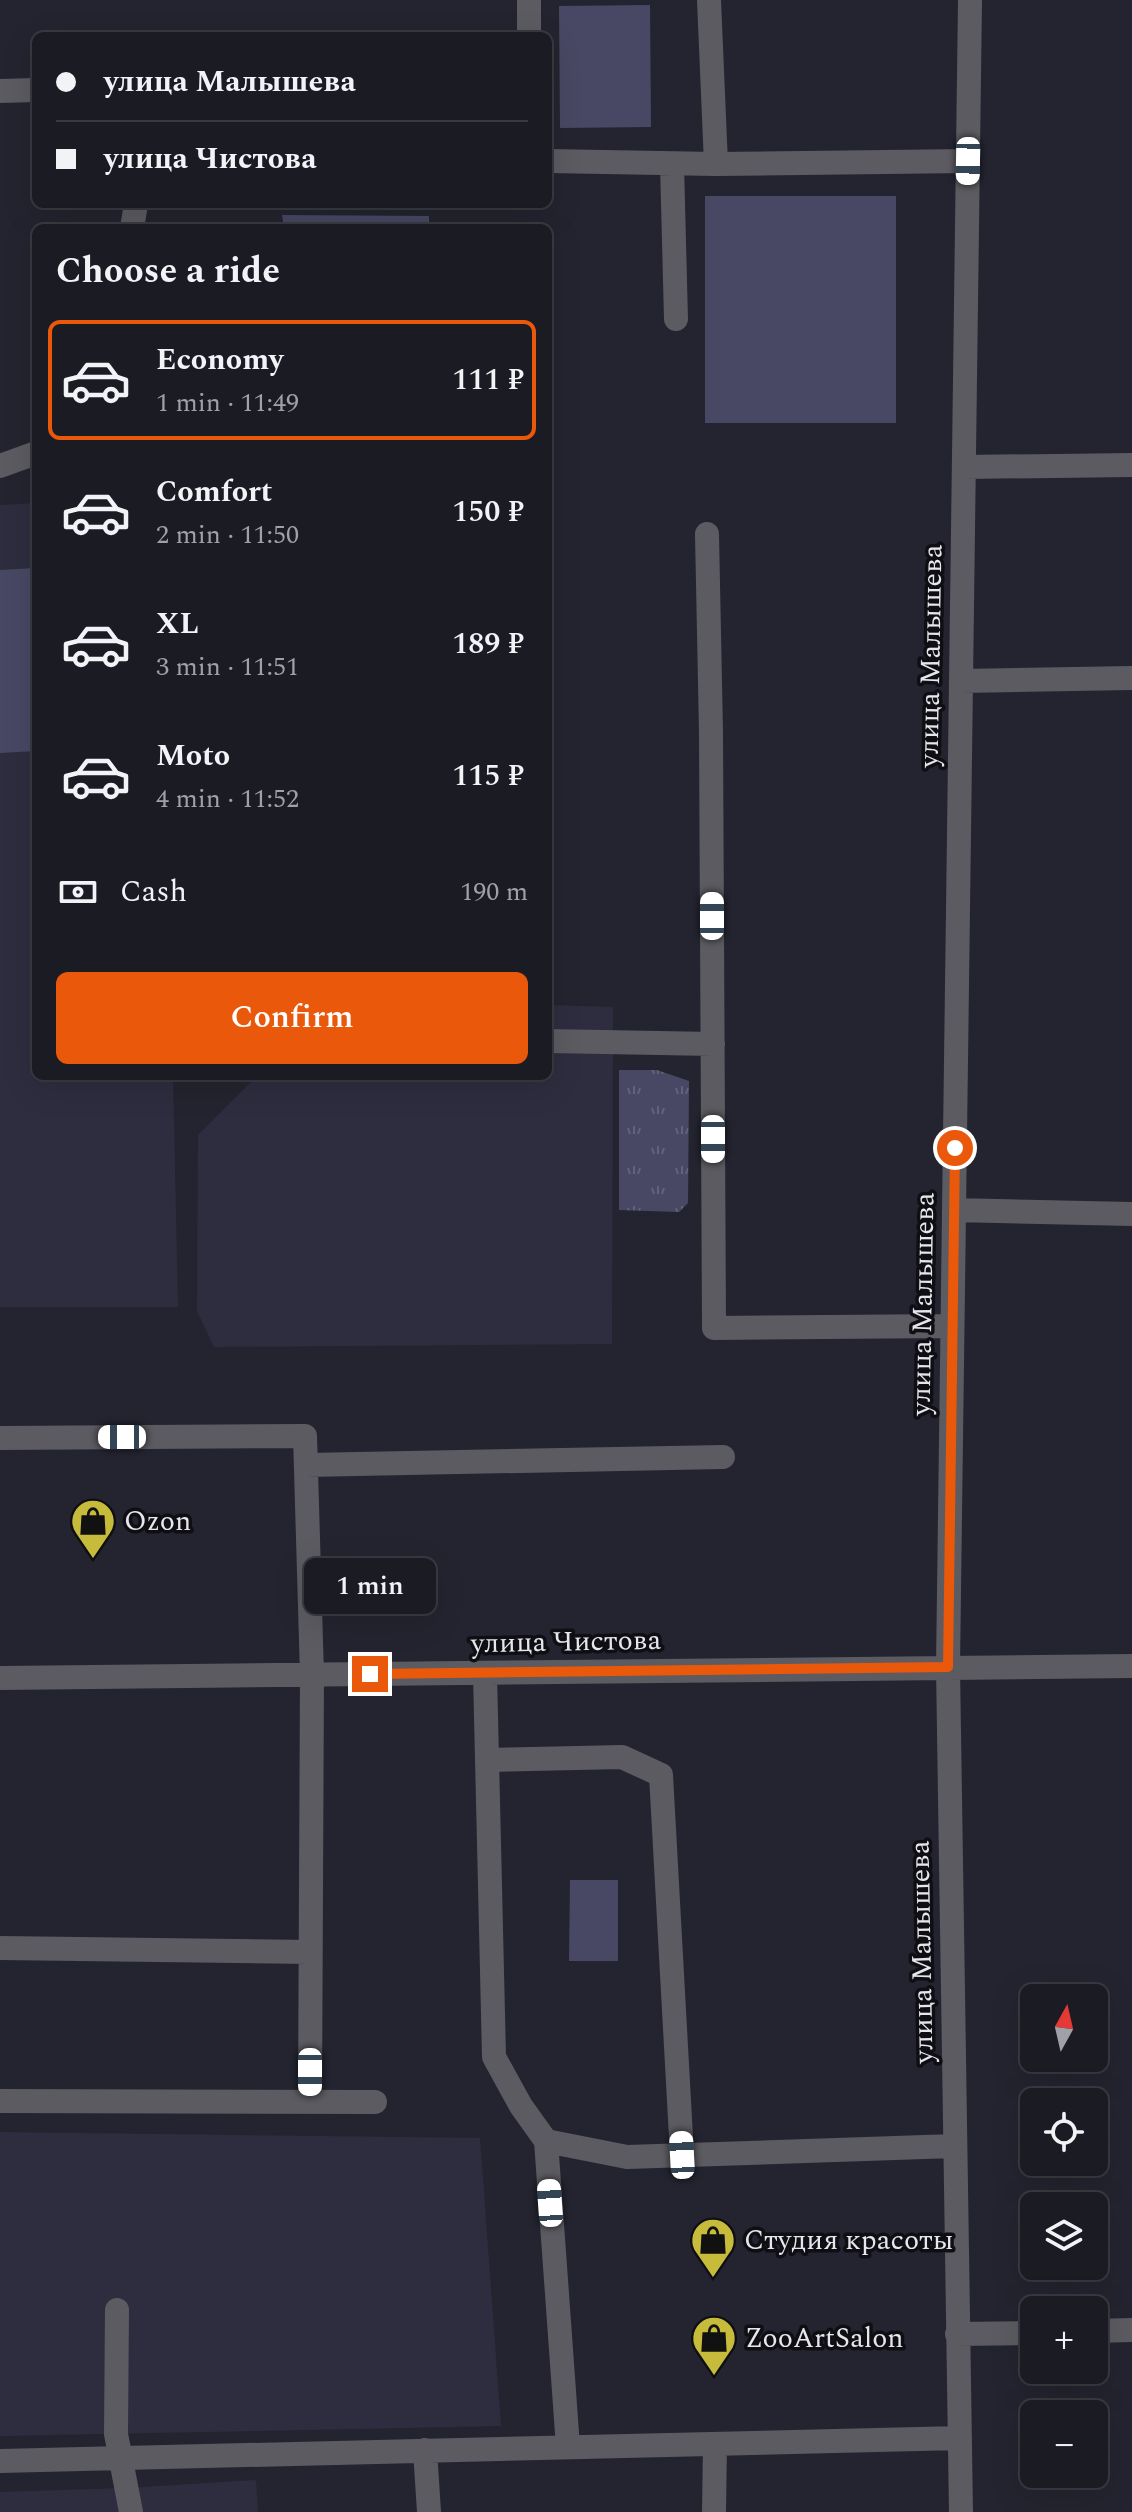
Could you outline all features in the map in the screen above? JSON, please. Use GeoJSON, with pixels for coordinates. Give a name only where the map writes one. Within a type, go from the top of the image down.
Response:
{"type":"FeatureCollection","features":[{"type":"Feature","properties":{"kind":"street"},"geometry":{"type":"LineString","coordinates":[[529,0],[529,32]]}},
{"type":"Feature","properties":{"kind":"street"},"geometry":{"type":"LineString","coordinates":[[709,0],[716,164]]}},
{"type":"Feature","properties":{"kind":"street","name":"улица Малышева"},"geometry":{"type":"LineString","coordinates":[[961,2512],[948,1667],[970,0]]}},
{"type":"Feature","properties":{"kind":"street"},"geometry":{"type":"LineString","coordinates":[[0,91],[32,90]]}},
{"type":"Feature","properties":{"kind":"street"},"geometry":{"type":"LineString","coordinates":[[552,161],[716,164],[968,161]]}},
{"type":"Feature","properties":{"kind":"street"},"geometry":{"type":"LineString","coordinates":[[672,164],[676,319]]}},
{"type":"Feature","properties":{"kind":"street"},"geometry":{"type":"LineString","coordinates":[[0,466],[32,454]]}},
{"type":"Feature","properties":{"kind":"street"},"geometry":{"type":"LineString","coordinates":[[964,467],[1132,465]]}},
{"type":"Feature","properties":{"kind":"street"},"geometry":{"type":"LineString","coordinates":[[707,534],[714,1328],[952,1326]]}},
{"type":"Feature","properties":{"kind":"street"},"geometry":{"type":"LineString","coordinates":[[961,681],[1132,678]]}},
{"type":"Feature","properties":{"kind":"street"},"geometry":{"type":"LineString","coordinates":[[552,1041],[713,1044]]}},
{"type":"Feature","properties":{"kind":"street"},"geometry":{"type":"LineString","coordinates":[[954,1210],[1132,1214]]}},
{"type":"Feature","properties":{"kind":"street"},"geometry":{"type":"LineString","coordinates":[[0,1438],[305,1436],[312,1675],[310,2102]]}},
{"type":"Feature","properties":{"kind":"street"},"geometry":{"type":"LineString","coordinates":[[306,1465],[723,1457]]}},
{"type":"Feature","properties":{"kind":"street","name":"улица Чистова"},"geometry":{"type":"LineString","coordinates":[[0,1678],[1132,1666]]}},
{"type":"Feature","properties":{"kind":"street"},"geometry":{"type":"LineString","coordinates":[[485,1673],[494,2057],[521,2106],[546,2141],[568,2447]]}},
{"type":"Feature","properties":{"kind":"street"},"geometry":{"type":"LineString","coordinates":[[487,1760],[622,1757],[661,1775],[682,2155]]}},
{"type":"Feature","properties":{"kind":"street"},"geometry":{"type":"LineString","coordinates":[[0,1948],[310,1952]]}},
{"type":"Feature","properties":{"kind":"street"},"geometry":{"type":"LineString","coordinates":[[0,2101],[375,2102]]}},
{"type":"Feature","properties":{"kind":"street"},"geometry":{"type":"LineString","coordinates":[[546,2141],[627,2157],[954,2146]]}},
{"type":"Feature","properties":{"kind":"street"},"geometry":{"type":"LineString","coordinates":[[117,2310],[116,2434],[131,2512]]}},
{"type":"Feature","properties":{"kind":"street"},"geometry":{"type":"LineString","coordinates":[[1108,2331],[1132,2330]]}},
{"type":"Feature","properties":{"kind":"street"},"geometry":{"type":"LineString","coordinates":[[957,2334],[1020,2333]]}},
{"type":"Feature","properties":{"kind":"street"},"geometry":{"type":"LineString","coordinates":[[0,2461],[960,2438]]}},
{"type":"Feature","properties":{"kind":"street"},"geometry":{"type":"LineString","coordinates":[[714,2512],[715,2444]]}},
{"type":"Feature","properties":{"kind":"street"},"geometry":{"type":"LineString","coordinates":[[425,2450],[429,2512]]}},
{"type":"Feature","properties":{"kind":"shaded area"},"geometry":{"type":"Polygon","coordinates":[[[32,503],[32,1080],[173,1080],[178,1307],[0,1307],[0,505],[32,503]]]}},
{"type":"Feature","properties":{"kind":"shaded area"},"geometry":{"type":"Polygon","coordinates":[[[552,1005],[613,1007],[612,1344],[214,1347],[197,1311],[198,1135],[253,1080],[552,1080],[552,1005]]]}},
{"type":"Feature","properties":{"kind":"shaded area"},"geometry":{"type":"Polygon","coordinates":[[[0,2132],[480,2138],[501,2426],[0,2436],[0,2132]]]}},
{"type":"Feature","properties":{"kind":"shaded area"},"geometry":{"type":"Polygon","coordinates":[[[256,2480],[258,2512],[0,2512],[0,2492],[256,2480]]]}},
{"type":"Feature","properties":{"kind":"green space"},"geometry":{"type":"Polygon","coordinates":[[[650,5],[651,127],[560,128],[559,6],[650,5]]]}},
{"type":"Feature","properties":{"kind":"green space"},"geometry":{"type":"Polygon","coordinates":[[[705,196],[896,196],[896,423],[705,423],[705,196]]]}},
{"type":"Feature","properties":{"kind":"green space"},"geometry":{"type":"Polygon","coordinates":[[[282,215],[429,216],[429,224],[283,224],[282,215]]]}},
{"type":"Feature","properties":{"kind":"green space"},"geometry":{"type":"Polygon","coordinates":[[[32,568],[32,751],[0,753],[0,570],[32,568]]]}},
{"type":"Feature","properties":{"kind":"green space"},"geometry":{"type":"Polygon","coordinates":[[[619,1070],[657,1070],[689,1081],[688,1203],[679,1212],[619,1210],[619,1070]]]}},
{"type":"Feature","properties":{"kind":"green space"},"geometry":{"type":"Polygon","coordinates":[[[570,1880],[618,1880],[618,1961],[569,1961],[570,1880]]]}},
{"type":"Feature","properties":{"kind":"place","name":"Ozon"},"geometry":{"type":"Point","coordinates":[93,1560]}},
{"type":"Feature","properties":{"kind":"place","name":"Студия красоты"},"geometry":{"type":"Point","coordinates":[713,2279]}},
{"type":"Feature","properties":{"kind":"place","name":"ZooArtSalon"},"geometry":{"type":"Point","coordinates":[714,2377]}},
{"type":"Feature","properties":{"kind":"route"},"geometry":{"type":"LineString","coordinates":[[370,1674],[948,1667],[955,1148]]}}]}
